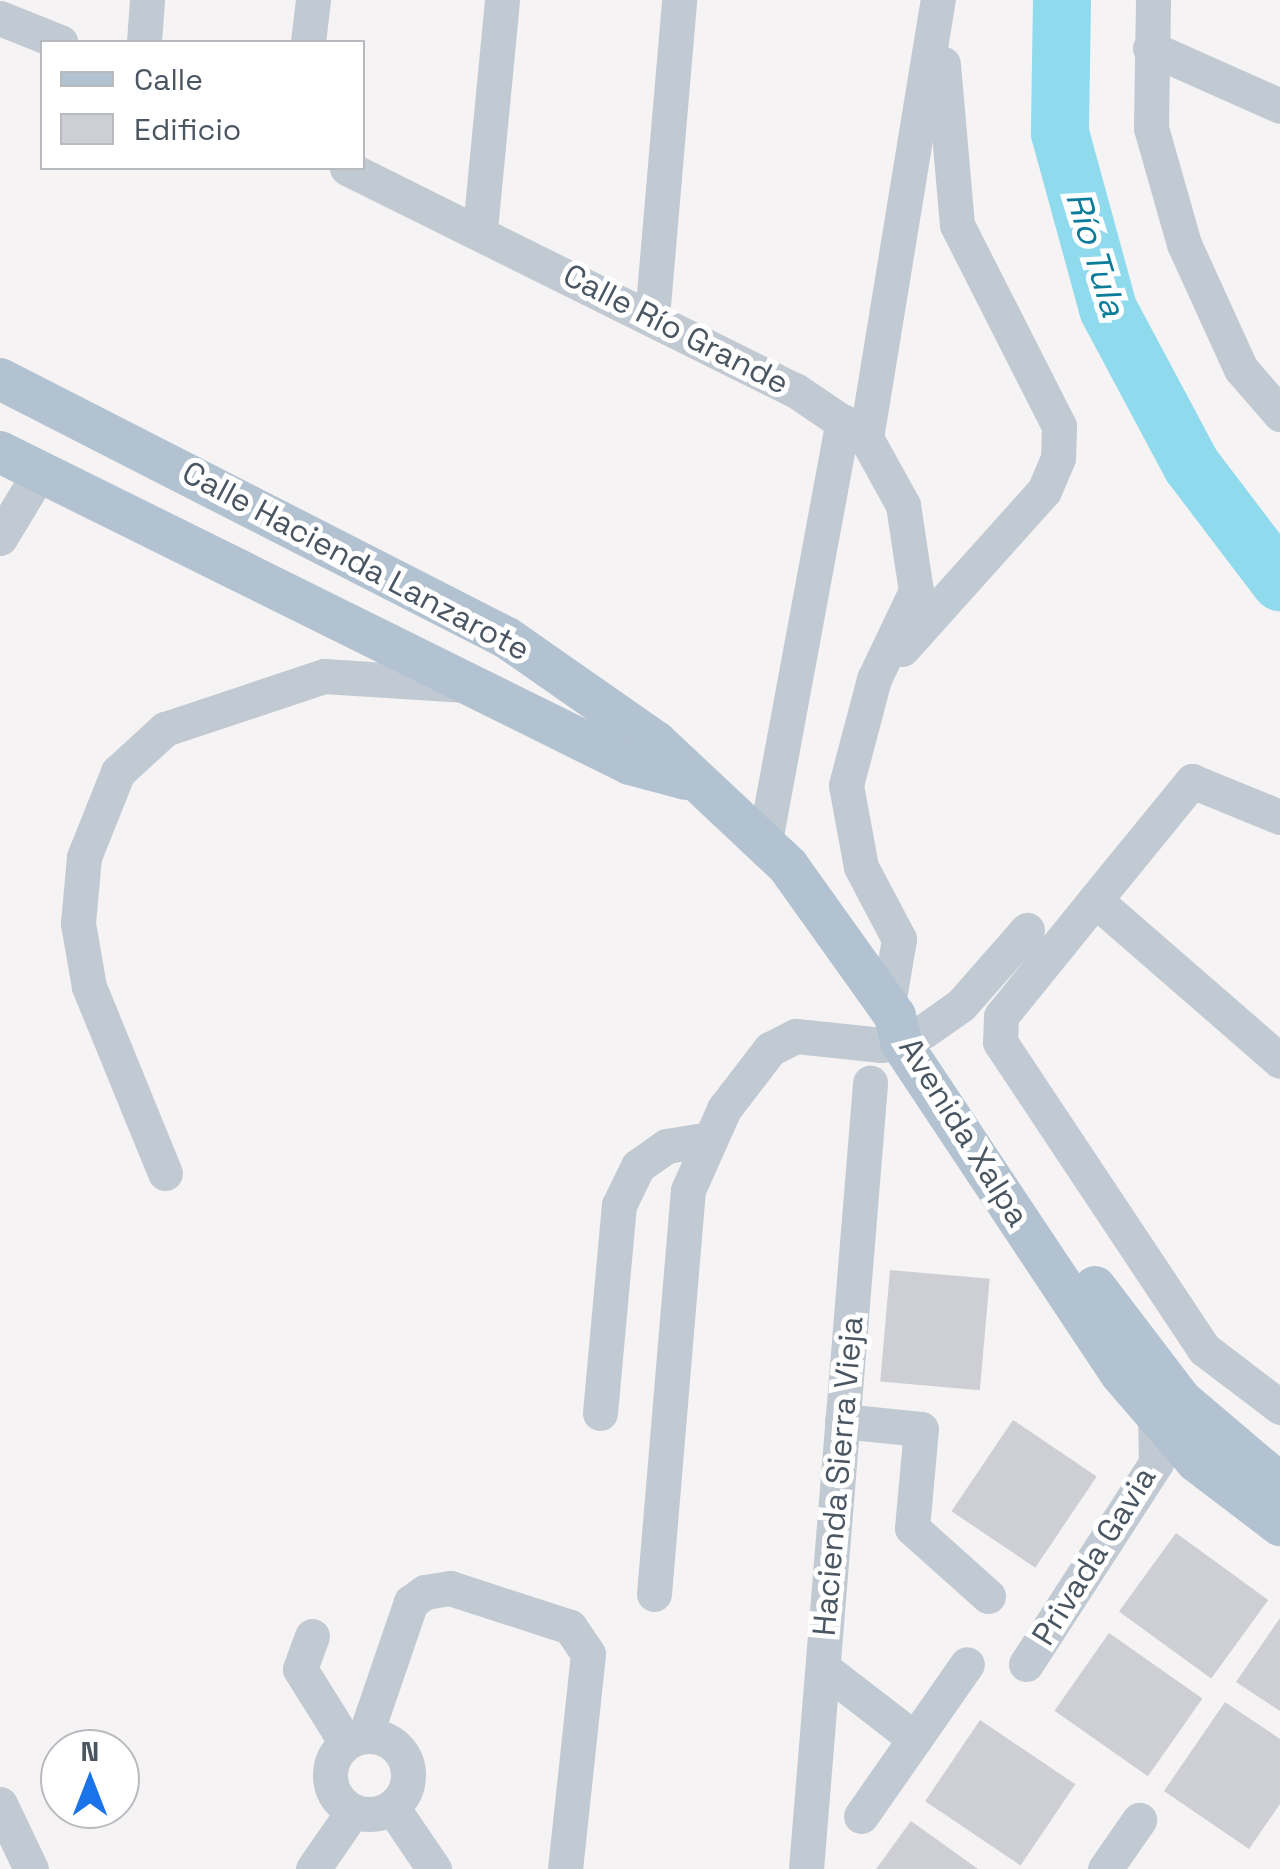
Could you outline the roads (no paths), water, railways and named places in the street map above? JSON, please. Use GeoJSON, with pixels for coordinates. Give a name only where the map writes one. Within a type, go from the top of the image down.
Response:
{"type":"FeatureCollection","features":[{"type":"Feature","properties":{"kind":"main road","name":"Calle Hacienda Lanzarote"},"geometry":{"type":"LineString","coordinates":[[0,379],[507,638],[591,690],[764,846],[902,1023]]}},
{"type":"Feature","properties":{"kind":"main road","name":"Calle Hacienda Lanzarote"},"geometry":{"type":"LineString","coordinates":[[0,452],[482,686],[630,764],[686,779]]}},
{"type":"Feature","properties":{"kind":"main road","name":"Avenida Xalpa"},"geometry":{"type":"LineString","coordinates":[[902,1023],[1168,1408],[1196,1461],[1280,1526]]}},
{"type":"Feature","properties":{"kind":"main road","name":"Avenida Xalpa"},"geometry":{"type":"LineString","coordinates":[[1168,1408],[1280,1484]]}},
{"type":"Feature","properties":{"kind":"street"},"geometry":{"type":"LineString","coordinates":[[144,40],[147,0]]}},
{"type":"Feature","properties":{"kind":"street"},"geometry":{"type":"LineString","coordinates":[[308,40],[312,0]]}},
{"type":"Feature","properties":{"kind":"street"},"geometry":{"type":"LineString","coordinates":[[480,229],[502,0]]}},
{"type":"Feature","properties":{"kind":"street"},"geometry":{"type":"LineString","coordinates":[[652,317],[679,0]]}},
{"type":"Feature","properties":{"kind":"street"},"geometry":{"type":"LineString","coordinates":[[764,846],[854,430],[940,0]]}},
{"type":"Feature","properties":{"kind":"street"},"geometry":{"type":"LineString","coordinates":[[874,679],[1044,491],[1058,458],[1052,408],[957,225],[940,0]]}},
{"type":"Feature","properties":{"kind":"street"},"geometry":{"type":"LineString","coordinates":[[1152,0],[1151,128],[1184,244],[1241,368],[1280,414]]}},
{"type":"Feature","properties":{"kind":"street"},"geometry":{"type":"LineString","coordinates":[[0,18],[55,40]]}},
{"type":"Feature","properties":{"kind":"street"},"geometry":{"type":"LineString","coordinates":[[1150,48],[1280,106]]}},
{"type":"Feature","properties":{"kind":"street","name":"Calle Río Grande"},"geometry":{"type":"LineString","coordinates":[[351,170],[480,229],[652,317],[854,430]]}},
{"type":"Feature","properties":{"kind":"street"},"geometry":{"type":"LineString","coordinates":[[854,430],[903,505],[916,564],[901,636],[874,679],[846,785],[862,866],[899,939],[902,1023]]}},
{"type":"Feature","properties":{"kind":"street"},"geometry":{"type":"LineString","coordinates":[[0,538],[41,470]]}},
{"type":"Feature","properties":{"kind":"street"},"geometry":{"type":"LineString","coordinates":[[164,1174],[89,986],[78,923],[84,857],[118,772],[164,730],[324,676],[482,686]]}},
{"type":"Feature","properties":{"kind":"street"},"geometry":{"type":"LineString","coordinates":[[1280,817],[1192,781],[1001,1016],[1000,1042],[1204,1348],[1280,1407]]}},
{"type":"Feature","properties":{"kind":"street"},"geometry":{"type":"LineString","coordinates":[[1095,900],[1280,1061]]}},
{"type":"Feature","properties":{"kind":"street"},"geometry":{"type":"LineString","coordinates":[[654,1594],[688,1190],[709,1139],[770,1049],[820,1033],[902,1023],[961,1005],[1027,930]]}},
{"type":"Feature","properties":{"kind":"street","name":"Hacienda Sierra Vieja"},"geometry":{"type":"LineString","coordinates":[[806,1869],[870,1082]]}},
{"type":"Feature","properties":{"kind":"street"},"geometry":{"type":"LineString","coordinates":[[600,1413],[619,1205],[638,1166],[666,1146],[709,1139]]}},
{"type":"Feature","properties":{"kind":"street","name":"Privada Gavia"},"geometry":{"type":"LineString","coordinates":[[1026,1664],[1156,1463],[1168,1408]]}},
{"type":"Feature","properties":{"kind":"street"},"geometry":{"type":"LineString","coordinates":[[842,1421],[922,1429],[912,1528],[988,1596]]}},
{"type":"Feature","properties":{"kind":"street"},"geometry":{"type":"LineString","coordinates":[[353,1811],[330,1780],[355,1740],[411,1602],[426,1592],[450,1588],[570,1627],[588,1654],[565,1869]]}},
{"type":"Feature","properties":{"kind":"street"},"geometry":{"type":"LineString","coordinates":[[312,1636],[300,1669],[355,1740],[393,1745],[409,1771],[392,1806]]}},
{"type":"Feature","properties":{"kind":"street"},"geometry":{"type":"LineString","coordinates":[[862,1816],[967,1664]]}},
{"type":"Feature","properties":{"kind":"street"},"geometry":{"type":"LineString","coordinates":[[822,1668],[914,1739]]}},
{"type":"Feature","properties":{"kind":"street"},"geometry":{"type":"LineString","coordinates":[[0,1804],[31,1869]]}},
{"type":"Feature","properties":{"kind":"street"},"geometry":{"type":"LineString","coordinates":[[313,1869],[353,1811],[392,1806]]}},
{"type":"Feature","properties":{"kind":"street"},"geometry":{"type":"LineString","coordinates":[[392,1806],[434,1869]]}},
{"type":"Feature","properties":{"kind":"street"},"geometry":{"type":"LineString","coordinates":[[1104,1869],[1138,1820]]}},
{"type":"Feature","properties":{"kind":"waterway","name":"Río Tula"},"geometry":{"type":"LineString","coordinates":[[1062,0],[1060,133],[1108,309],[1192,466],[1280,582]]}}]}
